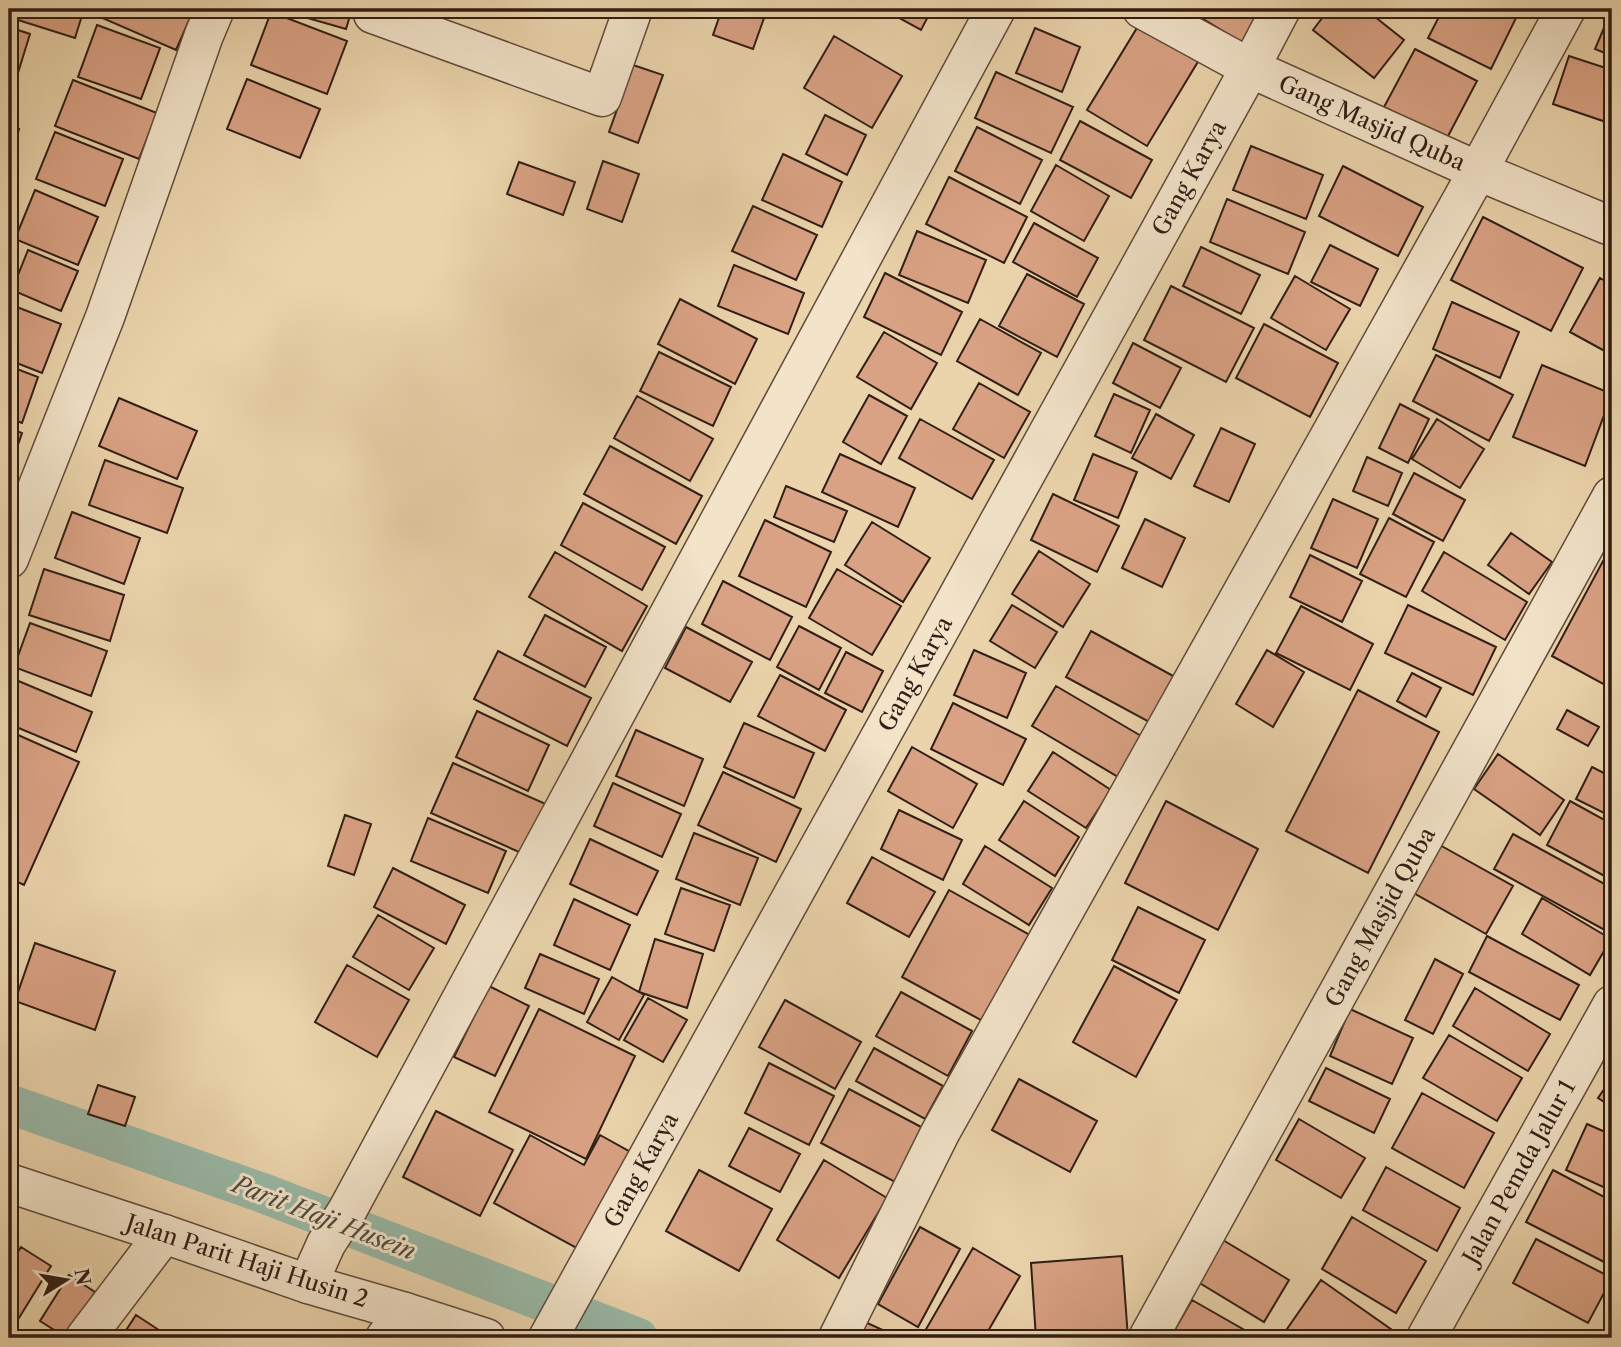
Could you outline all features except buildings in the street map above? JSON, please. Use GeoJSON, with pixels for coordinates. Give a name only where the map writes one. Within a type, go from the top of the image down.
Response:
{"type":"FeatureCollection","features":[{"type":"Feature","properties":{"kind":"street"},"geometry":{"type":"LineString","coordinates":[[9,559],[105,317],[215,9]]}},
{"type":"Feature","properties":{"kind":"street"},"geometry":{"type":"LineString","coordinates":[[373,14],[602,97],[633,9]]}},
{"type":"Feature","properties":{"kind":"street"},"geometry":{"type":"LineString","coordinates":[[308,1284],[326,1244],[347,1211],[996,9]]}},
{"type":"Feature","properties":{"kind":"street","name":"Gang Masjid Quba"},"geometry":{"type":"LineString","coordinates":[[1142,9],[1250,68],[1478,171],[1608,225]]}},
{"type":"Feature","properties":{"kind":"street","name":"Gang Karya"},"geometry":{"type":"LineString","coordinates":[[552,1330],[1281,9]]}},
{"type":"Feature","properties":{"kind":"street"},"geometry":{"type":"LineString","coordinates":[[838,1338],[940,1133],[1566,9]]}},
{"type":"Feature","properties":{"kind":"street","name":"Gang Masjid Quba"},"geometry":{"type":"LineString","coordinates":[[1147,1338],[1612,496]]}},
{"type":"Feature","properties":{"kind":"street","name":"Jalan Pemda Jalur 1"},"geometry":{"type":"LineString","coordinates":[[1426,1338],[1612,1005]]}},
{"type":"Feature","properties":{"kind":"street","name":"Jalan Parit Haji Husin 2"},"geometry":{"type":"LineString","coordinates":[[9,1183],[308,1284],[395,1325],[486,1338]]}},
{"type":"Feature","properties":{"kind":"street"},"geometry":{"type":"LineString","coordinates":[[85,1338],[164,1234]]}},
{"type":"Feature","properties":{"kind":"waterway","name":"Parit Haji Husein"},"geometry":{"type":"LineString","coordinates":[[9,1104],[260,1192],[638,1338]]}}]}
